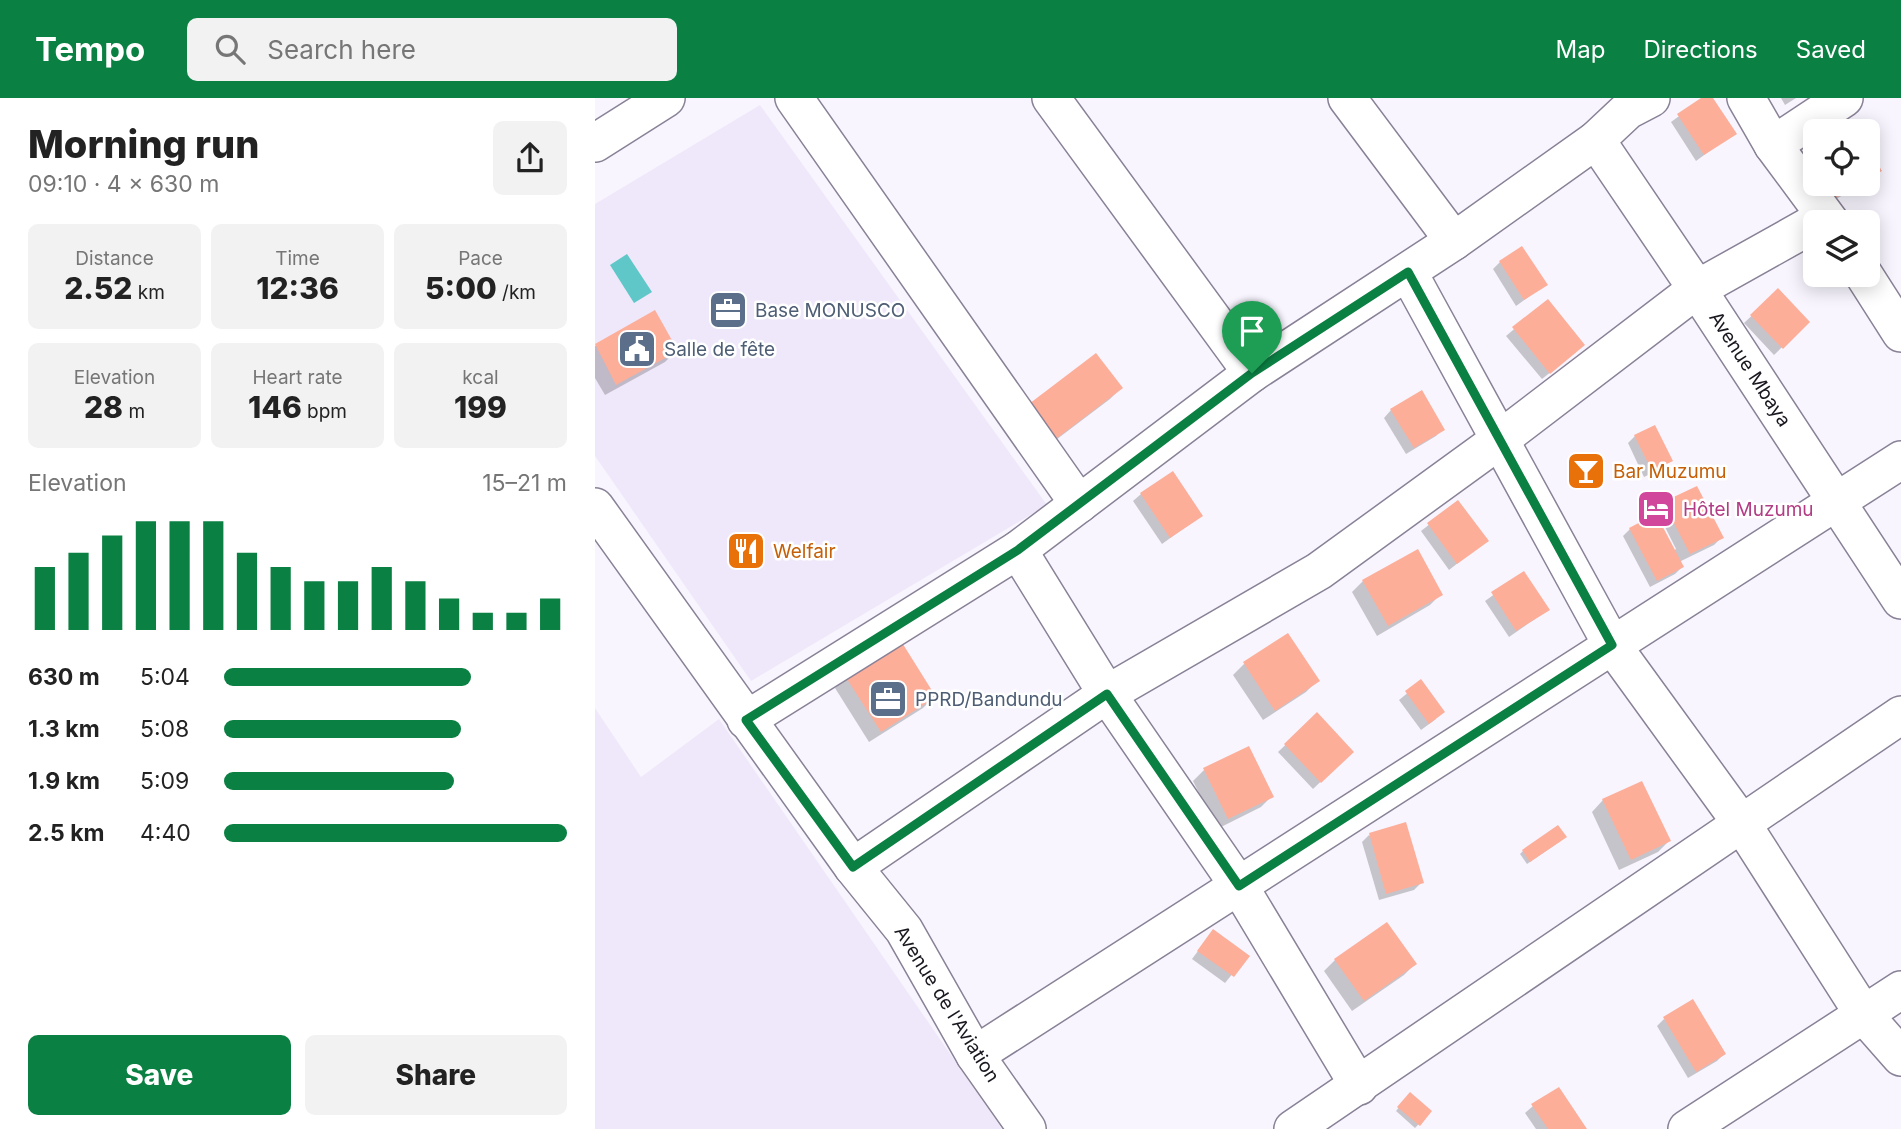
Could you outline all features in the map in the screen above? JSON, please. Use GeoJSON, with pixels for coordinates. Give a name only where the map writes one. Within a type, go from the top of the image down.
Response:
{"type":"FeatureCollection","features":[{"type":"Feature","properties":{"kind":"street"},"geometry":{"type":"LineString","coordinates":[[595,143],[666,98]]}},
{"type":"Feature","properties":{"kind":"street"},"geometry":{"type":"LineString","coordinates":[[794,98],[1079,504]]}},
{"type":"Feature","properties":{"kind":"street"},"geometry":{"type":"LineString","coordinates":[[1051,98],[1252,373]]}},
{"type":"Feature","properties":{"kind":"street"},"geometry":{"type":"LineString","coordinates":[[1347,98],[1454,241]]}},
{"type":"Feature","properties":{"kind":"street"},"geometry":{"type":"LineString","coordinates":[[1746,98],[1815,210]]}},
{"type":"Feature","properties":{"kind":"street"},"geometry":{"type":"LineString","coordinates":[[1773,145],[1844,98]]}},
{"type":"Feature","properties":{"kind":"street"},"geometry":{"type":"LineString","coordinates":[[746,720],[1018,550],[1252,373],[1454,241],[1596,139],[1633,102]]}},
{"type":"Feature","properties":{"kind":"street","name":"Avenue Mbaya"},"geometry":{"type":"LineString","coordinates":[[1596,139],[1901,600]]}},
{"type":"Feature","properties":{"kind":"street"},"geometry":{"type":"LineString","coordinates":[[853,867],[1107,694],[1319,571],[1498,441],[1697,289],[1803,231]]}},
{"type":"Feature","properties":{"kind":"street"},"geometry":{"type":"LineString","coordinates":[[1408,272],[1498,441],[1612,645],[1742,824],[1864,1015],[1901,1057]]}},
{"type":"Feature","properties":{"kind":"street"},"geometry":{"type":"LineString","coordinates":[[1872,287],[1901,332]]}},
{"type":"Feature","properties":{"kind":"street"},"geometry":{"type":"LineString","coordinates":[[975,1055],[1901,460]]}},
{"type":"Feature","properties":{"kind":"street","name":"Avenue de l'Aviation"},"geometry":{"type":"LineString","coordinates":[[595,507],[853,867],[904,930],[975,1055],[1027,1129]]}},
{"type":"Feature","properties":{"kind":"street"},"geometry":{"type":"LineString","coordinates":[[1018,550],[1107,694],[1239,886],[1359,1086]]}},
{"type":"Feature","properties":{"kind":"street"},"geometry":{"type":"LineString","coordinates":[[1293,1129],[1901,715]]}},
{"type":"Feature","properties":{"kind":"street"},"geometry":{"type":"LineString","coordinates":[[1687,1129],[1901,990]]}},
{"type":"Feature","properties":{"kind":"shaded area","name":"Base MONUSCO"},"geometry":{"type":"Polygon","coordinates":[[[760,105],[1047,505],[751,681],[595,456],[595,204],[760,105]]]}},
{"type":"Feature","properties":{"kind":"shaded area"},"geometry":{"type":"Polygon","coordinates":[[[595,708],[641,777],[719,719],[1002,1129],[595,1129],[595,708]]]}},
{"type":"Feature","properties":{"kind":"water"},"geometry":{"type":"Polygon","coordinates":[[[627,254],[652,292],[634,303],[610,265],[627,254]]]}},
{"type":"Feature","properties":{"kind":"building"},"geometry":{"type":"Polygon","coordinates":[[[1701,98],[1713,98],[1737,134],[1704,155],[1677,114],[1701,98]]]}},
{"type":"Feature","properties":{"kind":"building"},"geometry":{"type":"Polygon","coordinates":[[[1823,196],[1839,196],[1827,203],[1823,196]]]}},
{"type":"Feature","properties":{"kind":"building"},"geometry":{"type":"Polygon","coordinates":[[[1522,246],[1548,285],[1524,300],[1499,261],[1522,246]]]}},
{"type":"Feature","properties":{"kind":"building"},"geometry":{"type":"Polygon","coordinates":[[[1778,288],[1810,322],[1783,349],[1750,315],[1778,288]]]}},
{"type":"Feature","properties":{"kind":"building"},"geometry":{"type":"Polygon","coordinates":[[[1548,299],[1585,345],[1550,374],[1512,327],[1548,299]]]}},
{"type":"Feature","properties":{"kind":"building","name":"Salle de fête"},"geometry":{"type":"Polygon","coordinates":[[[655,310],[678,351],[616,385],[595,344],[655,310]]]}},
{"type":"Feature","properties":{"kind":"building"},"geometry":{"type":"Polygon","coordinates":[[[1096,353],[1123,388],[1052,442],[1025,407],[1096,353]]]}},
{"type":"Feature","properties":{"kind":"building"},"geometry":{"type":"Polygon","coordinates":[[[1422,390],[1445,430],[1414,448],[1390,409],[1422,390]]]}},
{"type":"Feature","properties":{"kind":"building"},"geometry":{"type":"Polygon","coordinates":[[[1655,425],[1673,461],[1652,471],[1634,435],[1655,425]]]}},
{"type":"Feature","properties":{"kind":"building"},"geometry":{"type":"Polygon","coordinates":[[[1173,471],[1203,516],[1170,538],[1140,493],[1173,471]]]}},
{"type":"Feature","properties":{"kind":"building"},"geometry":{"type":"Polygon","coordinates":[[[1697,486],[1724,538],[1690,554],[1663,502],[1697,486]]]}},
{"type":"Feature","properties":{"kind":"building"},"geometry":{"type":"Polygon","coordinates":[[[1458,500],[1489,541],[1457,564],[1427,523],[1458,500]]]}},
{"type":"Feature","properties":{"kind":"building"},"geometry":{"type":"Polygon","coordinates":[[[1656,514],[1684,567],[1657,581],[1629,528],[1656,514]]]}},
{"type":"Feature","properties":{"kind":"building"},"geometry":{"type":"Polygon","coordinates":[[[1418,549],[1443,595],[1388,626],[1362,580],[1418,549]]]}},
{"type":"Feature","properties":{"kind":"building"},"geometry":{"type":"Polygon","coordinates":[[[1524,571],[1550,610],[1516,631],[1491,592],[1524,571]]]}},
{"type":"Feature","properties":{"kind":"building"},"geometry":{"type":"Polygon","coordinates":[[[1288,633],[1320,681],[1275,711],[1243,662],[1288,633]]]}},
{"type":"Feature","properties":{"kind":"building"},"geometry":{"type":"Polygon","coordinates":[[[901,641],[936,697],[881,732],[845,676],[901,641]]]}},
{"type":"Feature","properties":{"kind":"building"},"geometry":{"type":"Polygon","coordinates":[[[1421,679],[1445,712],[1429,724],[1405,691],[1421,679]]]}},
{"type":"Feature","properties":{"kind":"building"},"geometry":{"type":"Polygon","coordinates":[[[1317,712],[1354,752],[1321,783],[1284,744],[1317,712]]]}},
{"type":"Feature","properties":{"kind":"building"},"geometry":{"type":"Polygon","coordinates":[[[1249,746],[1274,797],[1228,819],[1203,768],[1249,746]]]}},
{"type":"Feature","properties":{"kind":"building"},"geometry":{"type":"Polygon","coordinates":[[[1642,781],[1671,841],[1631,860],[1602,799],[1642,781]]]}},
{"type":"Feature","properties":{"kind":"building"},"geometry":{"type":"Polygon","coordinates":[[[1406,822],[1424,883],[1386,894],[1369,833],[1406,822]]]}},
{"type":"Feature","properties":{"kind":"building"},"geometry":{"type":"Polygon","coordinates":[[[1558,825],[1567,837],[1530,862],[1522,850],[1558,825]]]}},
{"type":"Feature","properties":{"kind":"building"},"geometry":{"type":"Polygon","coordinates":[[[1387,922],[1417,964],[1364,1001],[1334,959],[1387,922]]]}},
{"type":"Feature","properties":{"kind":"building"},"geometry":{"type":"Polygon","coordinates":[[[1213,929],[1250,956],[1234,977],[1197,951],[1213,929]]]}},
{"type":"Feature","properties":{"kind":"building"},"geometry":{"type":"Polygon","coordinates":[[[1693,999],[1726,1054],[1696,1072],[1663,1017],[1693,999]]]}},
{"type":"Feature","properties":{"kind":"building"},"geometry":{"type":"Polygon","coordinates":[[[1559,1087],[1587,1129],[1548,1129],[1531,1104],[1559,1087]]]}},
{"type":"Feature","properties":{"kind":"building"},"geometry":{"type":"Polygon","coordinates":[[[1410,1092],[1432,1111],[1420,1126],[1397,1107],[1410,1092]]]}},
{"type":"Feature","properties":{"kind":"place","name":"Base MONUSCO"},"geometry":{"type":"Point","coordinates":[728,310]}},
{"type":"Feature","properties":{"kind":"place","name":"Salle de fête"},"geometry":{"type":"Point","coordinates":[637,349]}},
{"type":"Feature","properties":{"kind":"place","name":"Bar Muzumu"},"geometry":{"type":"Point","coordinates":[1586,471]}},
{"type":"Feature","properties":{"kind":"place","name":"Hôtel Muzumu"},"geometry":{"type":"Point","coordinates":[1656,509]}},
{"type":"Feature","properties":{"kind":"place","name":"Welfair"},"geometry":{"type":"Point","coordinates":[746,551]}},
{"type":"Feature","properties":{"kind":"place","name":"PPRD/Bandundu"},"geometry":{"type":"Point","coordinates":[888,699]}},
{"type":"Feature","properties":{"kind":"route"},"geometry":{"type":"LineString","coordinates":[[1408,272],[1498,441],[1612,645],[1239,886],[1107,694],[853,867],[746,720],[1018,550],[1252,373],[1408,272]]}}]}
